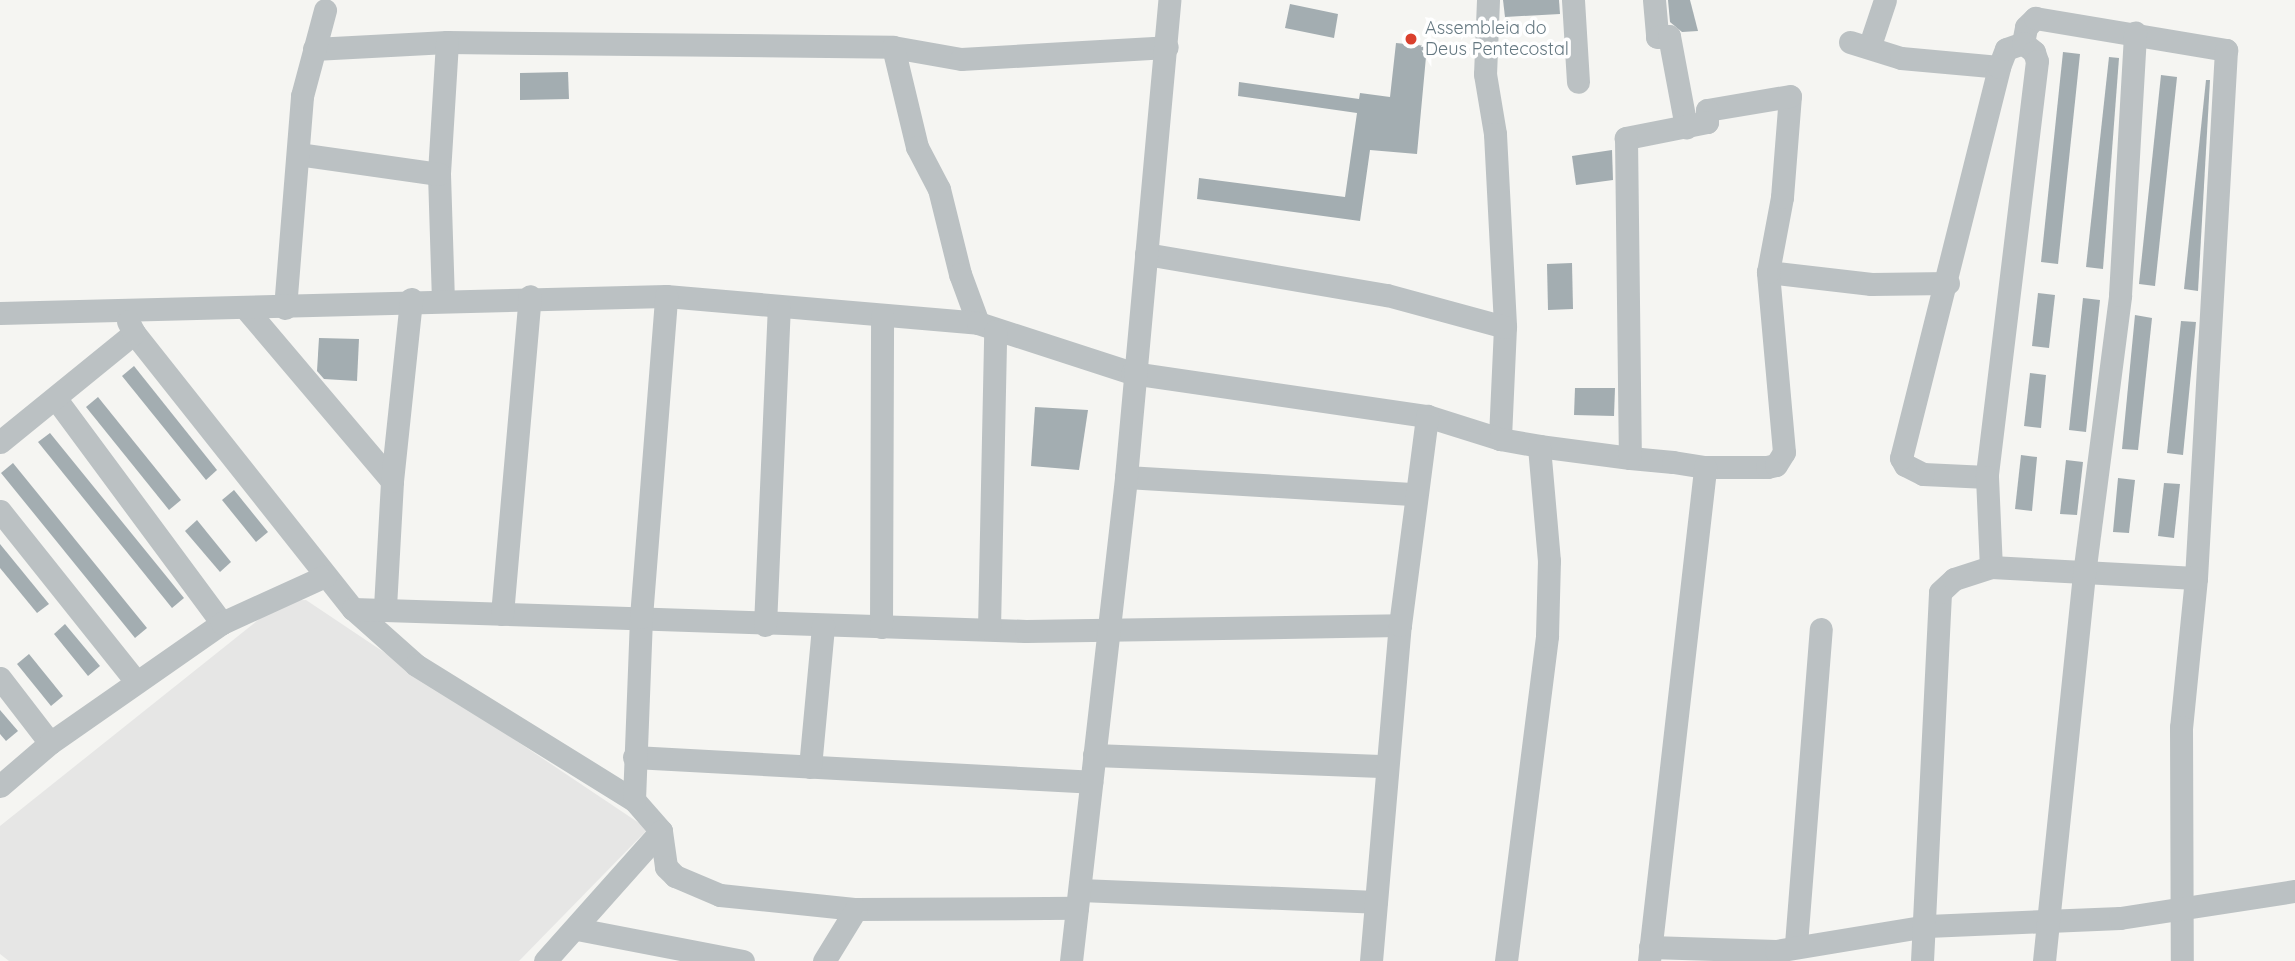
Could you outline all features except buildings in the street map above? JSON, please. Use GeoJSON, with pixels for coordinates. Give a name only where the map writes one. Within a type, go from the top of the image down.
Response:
{"type":"FeatureCollection","features":[{"type":"Feature","properties":{"kind":"street"},"geometry":{"type":"LineString","coordinates":[[1071,961],[1106,631],[1126,477],[1132,373],[1167,47],[1169,0]]}},
{"type":"Feature","properties":{"kind":"street"},"geometry":{"type":"LineString","coordinates":[[1488,0],[1485,74],[1494,134],[1505,327],[1500,439]]}},
{"type":"Feature","properties":{"kind":"street"},"geometry":{"type":"LineString","coordinates":[[1573,0],[1578,82]]}},
{"type":"Feature","properties":{"kind":"street"},"geometry":{"type":"LineString","coordinates":[[1654,0],[1657,37],[1669,36],[1686,127]]}},
{"type":"Feature","properties":{"kind":"street"},"geometry":{"type":"LineString","coordinates":[[1885,0],[1860,44],[1901,58],[1999,67]]}},
{"type":"Feature","properties":{"kind":"street"},"geometry":{"type":"LineString","coordinates":[[285,308],[302,96],[325,10]]}},
{"type":"Feature","properties":{"kind":"street"},"geometry":{"type":"LineString","coordinates":[[2023,43],[2026,27],[2035,18],[2135,32],[2226,50],[2196,578],[2181,727],[2179,906],[2182,961]]}},
{"type":"Feature","properties":{"kind":"street"},"geometry":{"type":"LineString","coordinates":[[2044,961],[2046,921],[2084,574],[2120,295],[2135,32]]}},
{"type":"Feature","properties":{"kind":"street"},"geometry":{"type":"LineString","coordinates":[[314,49],[447,42],[893,47],[961,59],[1167,47]]}},
{"type":"Feature","properties":{"kind":"street"},"geometry":{"type":"LineString","coordinates":[[443,299],[439,174],[447,42]]}},
{"type":"Feature","properties":{"kind":"street"},"geometry":{"type":"LineString","coordinates":[[1987,477],[1923,474],[1901,458],[1948,283],[1999,67],[2006,49],[2023,43]]}},
{"type":"Feature","properties":{"kind":"street"},"geometry":{"type":"LineString","coordinates":[[1992,567],[1987,477],[2037,61],[2035,52],[2023,43]]}},
{"type":"Feature","properties":{"kind":"street"},"geometry":{"type":"LineString","coordinates":[[893,47],[917,146],[939,189],[960,274],[987,327],[989,629]]}},
{"type":"Feature","properties":{"kind":"street"},"geometry":{"type":"LineString","coordinates":[[0,313],[247,310],[411,299],[666,296],[987,327],[1132,373],[1427,416],[1500,439],[1539,446],[1630,458],[1705,467],[1768,467],[1776,465],[1784,452],[1768,272],[1782,197],[1790,96],[1707,110],[1707,122],[1626,138],[1630,458]]}},
{"type":"Feature","properties":{"kind":"street"},"geometry":{"type":"LineString","coordinates":[[298,154],[439,174]]}},
{"type":"Feature","properties":{"kind":"street"},"geometry":{"type":"LineString","coordinates":[[1146,254],[1387,295],[1505,327]]}},
{"type":"Feature","properties":{"kind":"street"},"geometry":{"type":"LineString","coordinates":[[1768,272],[1871,284],[1948,283]]}},
{"type":"Feature","properties":{"kind":"street"},"geometry":{"type":"LineString","coordinates":[[502,614],[530,296]]}},
{"type":"Feature","properties":{"kind":"street"},"geometry":{"type":"LineString","coordinates":[[634,800],[641,617],[666,296]]}},
{"type":"Feature","properties":{"kind":"street"},"geometry":{"type":"LineString","coordinates":[[385,607],[392,481],[411,299]]}},
{"type":"Feature","properties":{"kind":"street"},"geometry":{"type":"LineString","coordinates":[[765,625],[779,307]]}},
{"type":"Feature","properties":{"kind":"street"},"geometry":{"type":"LineString","coordinates":[[247,310],[392,481]]}},
{"type":"Feature","properties":{"kind":"street"},"geometry":{"type":"LineString","coordinates":[[123,311],[134,333],[353,609],[416,665],[634,800],[661,831],[666,867],[697,887],[720,895],[856,909],[1079,899],[1376,902]]}},
{"type":"Feature","properties":{"kind":"street"},"geometry":{"type":"LineString","coordinates":[[881,627],[882,317]]}},
{"type":"Feature","properties":{"kind":"street"},"geometry":{"type":"LineString","coordinates":[[0,442],[134,333]]}},
{"type":"Feature","properties":{"kind":"street"},"geometry":{"type":"LineString","coordinates":[[56,399],[222,624]]}},
{"type":"Feature","properties":{"kind":"street"},"geometry":{"type":"LineString","coordinates":[[1371,961],[1400,625],[1427,416]]}},
{"type":"Feature","properties":{"kind":"street"},"geometry":{"type":"LineString","coordinates":[[1506,961],[1547,636],[1549,561],[1539,446]]}},
{"type":"Feature","properties":{"kind":"street"},"geometry":{"type":"LineString","coordinates":[[1705,467],[1649,954],[1782,952],[1927,926],[2120,918],[2179,906],[2295,891]]}},
{"type":"Feature","properties":{"kind":"street"},"geometry":{"type":"LineString","coordinates":[[1126,477],[1416,494]]}},
{"type":"Feature","properties":{"kind":"street"},"geometry":{"type":"LineString","coordinates":[[0,511],[135,680]]}},
{"type":"Feature","properties":{"kind":"street"},"geometry":{"type":"LineString","coordinates":[[1922,961],[1927,926],[1940,592],[1954,579],[1992,567],[2196,578]]}},
{"type":"Feature","properties":{"kind":"street"},"geometry":{"type":"LineString","coordinates":[[0,786],[50,743],[135,680],[222,624],[326,576]]}},
{"type":"Feature","properties":{"kind":"street"},"geometry":{"type":"LineString","coordinates":[[353,609],[385,607],[502,614],[641,617],[765,625],[1106,631],[1400,625]]}},
{"type":"Feature","properties":{"kind":"street"},"geometry":{"type":"LineString","coordinates":[[810,767],[823,626]]}},
{"type":"Feature","properties":{"kind":"street"},"geometry":{"type":"LineString","coordinates":[[1782,952],[1821,629]]}},
{"type":"Feature","properties":{"kind":"street"},"geometry":{"type":"LineString","coordinates":[[0,678],[50,743]]}},
{"type":"Feature","properties":{"kind":"street"},"geometry":{"type":"LineString","coordinates":[[1094,755],[1387,766]]}},
{"type":"Feature","properties":{"kind":"street"},"geometry":{"type":"LineString","coordinates":[[634,757],[1091,782]]}},
{"type":"Feature","properties":{"kind":"street"},"geometry":{"type":"LineString","coordinates":[[545,961],[577,929],[661,831]]}},
{"type":"Feature","properties":{"kind":"street"},"geometry":{"type":"LineString","coordinates":[[824,961],[856,909]]}},
{"type":"Feature","properties":{"kind":"street"},"geometry":{"type":"LineString","coordinates":[[577,929],[743,961]]}},
{"type":"Feature","properties":{"kind":"shaded area"},"geometry":{"type":"Polygon","coordinates":[[[306,600],[648,829],[519,961],[9,961],[0,954],[0,826],[282,601],[306,600]]]}},
{"type":"Feature","properties":{"kind":"place","name":"Assembleia do Deus Pentecostal"},"geometry":{"type":"Point","coordinates":[1411,39]}}]}
